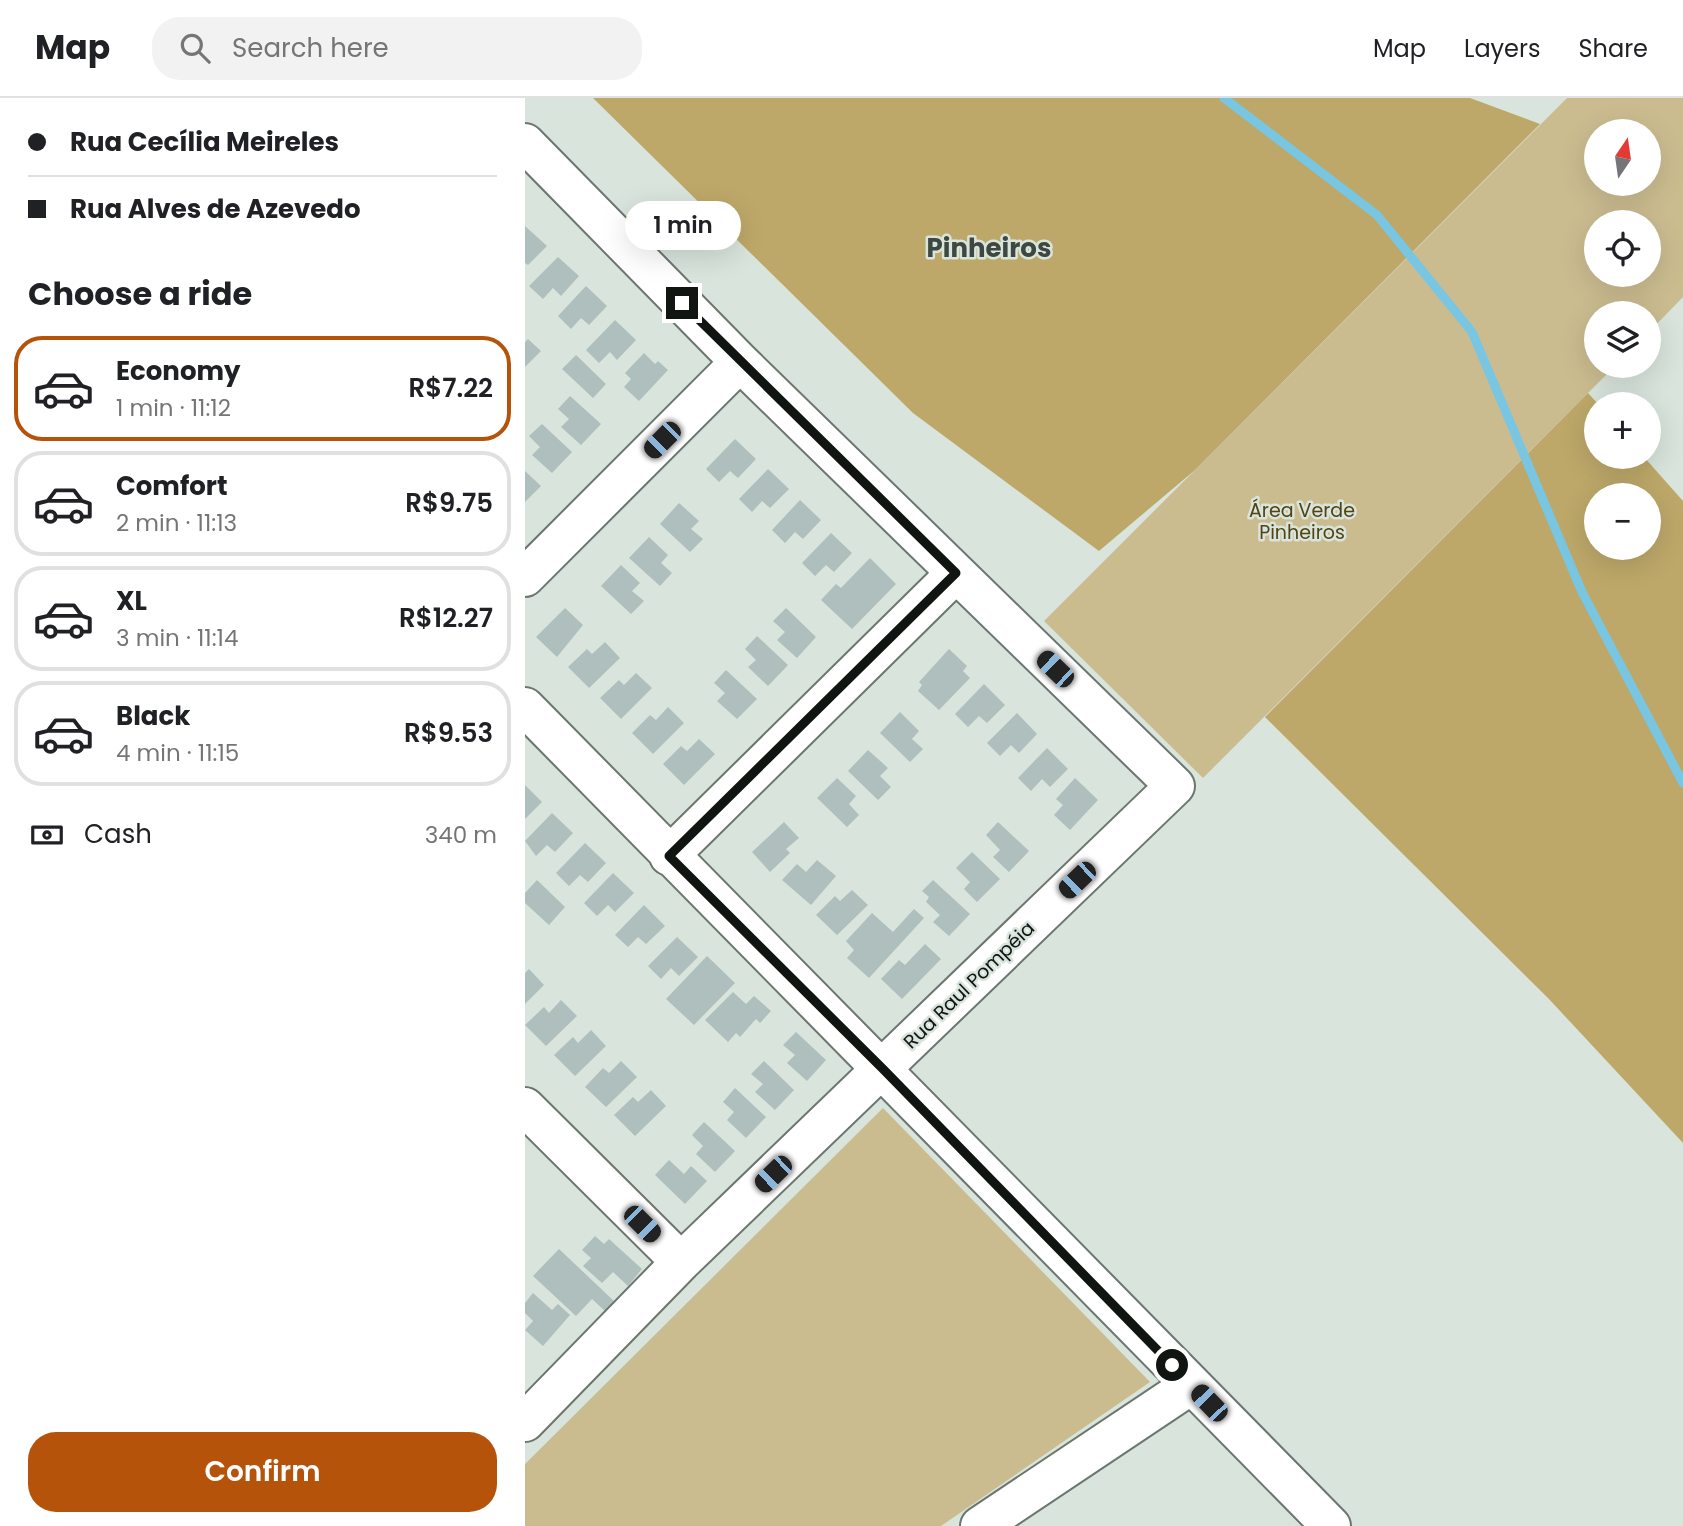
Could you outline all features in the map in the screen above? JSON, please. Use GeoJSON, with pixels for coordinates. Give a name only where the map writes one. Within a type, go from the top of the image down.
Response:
{"type":"FeatureCollection","features":[{"type":"Feature","properties":{"kind":"street"},"geometry":{"type":"LineString","coordinates":[[526,146],[740,362],[956,573],[669,856]]}},
{"type":"Feature","properties":{"kind":"street"},"geometry":{"type":"LineString","coordinates":[[525,577],[740,362]]}},
{"type":"Feature","properties":{"kind":"street","name":"Rua Raul Pompéia"},"geometry":{"type":"LineString","coordinates":[[525,1422],[681,1262],[1175,786],[956,573]]}},
{"type":"Feature","properties":{"kind":"street"},"geometry":{"type":"LineString","coordinates":[[525,707],[1331,1526]]}},
{"type":"Feature","properties":{"kind":"street"},"geometry":{"type":"LineString","coordinates":[[525,1107],[681,1262]]}},
{"type":"Feature","properties":{"kind":"street"},"geometry":{"type":"LineString","coordinates":[[980,1526],[1192,1385]]}},
{"type":"Feature","properties":{"kind":"green space","name":"Área Verde Pinheiros"},"geometry":{"type":"Polygon","coordinates":[[[1567,98],[1683,98],[1683,297],[1661,320],[1661,301],[1584,301],[1584,378],[1603,378],[1589,392],[1584,392],[1584,397],[1203,778],[1044,621],[1567,98]]]}},
{"type":"Feature","properties":{"kind":"green space"},"geometry":{"type":"Polygon","coordinates":[[[883,1108],[1150,1382],[941,1526],[525,1526],[525,1464],[883,1108]]]}},
{"type":"Feature","properties":{"kind":"shaded area"},"geometry":{"type":"Polygon","coordinates":[[[593,98],[1470,98],[1540,124],[1195,470],[1099,551],[913,413],[593,98]]]}},
{"type":"Feature","properties":{"kind":"shaded area"},"geometry":{"type":"Polygon","coordinates":[[[1584,397],[1584,469],[1655,469],[1683,501],[1683,1143],[1548,998],[1265,717],[1584,397]]]}},
{"type":"Feature","properties":{"kind":"building"},"geometry":{"type":"Polygon","coordinates":[[[525,226],[547,246],[528,265],[525,263],[525,226]]]}},
{"type":"Feature","properties":{"kind":"building"},"geometry":{"type":"Polygon","coordinates":[[[558,257],[579,276],[561,296],[553,288],[543,299],[529,286],[558,257]]]}},
{"type":"Feature","properties":{"kind":"building"},"geometry":{"type":"Polygon","coordinates":[[[586,286],[607,306],[589,325],[581,318],[571,329],[558,316],[586,286]]]}},
{"type":"Feature","properties":{"kind":"building"},"geometry":{"type":"Polygon","coordinates":[[[615,320],[636,340],[617,360],[610,352],[599,363],[586,350],[615,320]]]}},
{"type":"Feature","properties":{"kind":"building"},"geometry":{"type":"Polygon","coordinates":[[[528,339],[541,351],[525,367],[525,342],[528,339]]]}},
{"type":"Feature","properties":{"kind":"building"},"geometry":{"type":"Polygon","coordinates":[[[644,353],[655,364],[658,361],[668,370],[639,401],[624,387],[631,379],[625,373],[644,353]]]}},
{"type":"Feature","properties":{"kind":"building"},"geometry":{"type":"Polygon","coordinates":[[[576,355],[606,384],[593,398],[562,369],[576,355]]]}},
{"type":"Feature","properties":{"kind":"building"},"geometry":{"type":"Polygon","coordinates":[[[570,396],[601,424],[581,445],[561,427],[569,419],[558,409],[570,396]]]}},
{"type":"Feature","properties":{"kind":"building"},"geometry":{"type":"Polygon","coordinates":[[[542,424],[572,452],[552,473],[532,455],[540,447],[529,436],[542,424]]]}},
{"type":"Feature","properties":{"kind":"building"},"geometry":{"type":"Polygon","coordinates":[[[735,439],[756,459],[738,478],[730,471],[719,482],[706,469],[735,439]]]}},
{"type":"Feature","properties":{"kind":"building"},"geometry":{"type":"Polygon","coordinates":[[[768,469],[789,489],[770,508],[762,501],[752,512],[739,499],[768,469]]]}},
{"type":"Feature","properties":{"kind":"building"},"geometry":{"type":"Polygon","coordinates":[[[525,471],[541,486],[525,502],[525,471]]]}},
{"type":"Feature","properties":{"kind":"building"},"geometry":{"type":"Polygon","coordinates":[[[800,500],[821,520],[803,539],[795,532],[785,543],[772,530],[800,500]]]}},
{"type":"Feature","properties":{"kind":"building"},"geometry":{"type":"Polygon","coordinates":[[[679,503],[699,521],[691,529],[703,539],[690,552],[660,524],[679,503]]]}},
{"type":"Feature","properties":{"kind":"building"},"geometry":{"type":"Polygon","coordinates":[[[831,533],[852,553],[834,572],[826,565],[815,576],[802,563],[831,533]]]}},
{"type":"Feature","properties":{"kind":"building"},"geometry":{"type":"Polygon","coordinates":[[[649,537],[668,555],[661,563],[672,573],[660,586],[629,558],[649,537]]]}},
{"type":"Feature","properties":{"kind":"building"},"geometry":{"type":"Polygon","coordinates":[[[870,558],[896,584],[852,629],[821,600],[836,584],[841,588],[870,558]]]}},
{"type":"Feature","properties":{"kind":"building"},"geometry":{"type":"Polygon","coordinates":[[[621,565],[640,583],[632,591],[644,601],[631,614],[601,586],[621,565]]]}},
{"type":"Feature","properties":{"kind":"building"},"geometry":{"type":"Polygon","coordinates":[[[565,608],[583,625],[557,657],[536,637],[565,608]]]}},
{"type":"Feature","properties":{"kind":"building"},"geometry":{"type":"Polygon","coordinates":[[[786,608],[816,637],[797,658],[777,640],[785,632],[773,621],[786,608]]]}},
{"type":"Feature","properties":{"kind":"building"},"geometry":{"type":"Polygon","coordinates":[[[757,636],[788,665],[768,686],[748,667],[756,660],[745,649],[757,636]]]}},
{"type":"Feature","properties":{"kind":"building"},"geometry":{"type":"Polygon","coordinates":[[[605,642],[620,658],[589,688],[568,667],[587,649],[592,654],[605,642]]]}},
{"type":"Feature","properties":{"kind":"building"},"geometry":{"type":"Polygon","coordinates":[[[949,649],[967,666],[963,671],[970,678],[939,710],[918,691],[922,685],[919,682],[949,649]]]}},
{"type":"Feature","properties":{"kind":"building"},"geometry":{"type":"Polygon","coordinates":[[[726,670],[757,699],[737,719],[717,701],[725,693],[714,683],[726,670]]]}},
{"type":"Feature","properties":{"kind":"building"},"geometry":{"type":"Polygon","coordinates":[[[636,673],[652,688],[621,719],[600,698],[619,680],[624,685],[636,673]]]}},
{"type":"Feature","properties":{"kind":"building"},"geometry":{"type":"Polygon","coordinates":[[[984,684],[1005,705],[987,723],[979,716],[968,727],[955,714],[984,684]]]}},
{"type":"Feature","properties":{"kind":"building"},"geometry":{"type":"Polygon","coordinates":[[[668,707],[684,723],[653,754],[632,733],[650,715],[656,720],[668,707]]]}},
{"type":"Feature","properties":{"kind":"building"},"geometry":{"type":"Polygon","coordinates":[[[900,712],[919,731],[912,739],[923,749],[910,762],[880,733],[900,712]]]}},
{"type":"Feature","properties":{"kind":"building"},"geometry":{"type":"Polygon","coordinates":[[[1017,713],[1037,734],[1019,753],[1011,745],[1000,756],[987,743],[1017,713]]]}},
{"type":"Feature","properties":{"kind":"building"},"geometry":{"type":"Polygon","coordinates":[[[699,739],[715,754],[684,785],[663,764],[681,746],[687,751],[699,739]]]}},
{"type":"Feature","properties":{"kind":"building"},"geometry":{"type":"Polygon","coordinates":[[[1047,748],[1068,769],[1050,787],[1042,779],[1031,791],[1018,778],[1047,748]]]}},
{"type":"Feature","properties":{"kind":"building"},"geometry":{"type":"Polygon","coordinates":[[[868,750],[888,768],[880,776],[891,787],[878,800],[848,771],[868,750]]]}},
{"type":"Feature","properties":{"kind":"building"},"geometry":{"type":"Polygon","coordinates":[[[837,778],[856,796],[849,804],[859,815],[847,827],[817,798],[837,778]]]}},
{"type":"Feature","properties":{"kind":"building"},"geometry":{"type":"Polygon","coordinates":[[[1075,778],[1098,800],[1070,830],[1054,815],[1063,805],[1056,799],[1075,778]]]}},
{"type":"Feature","properties":{"kind":"building"},"geometry":{"type":"Polygon","coordinates":[[[525,785],[542,802],[525,819],[525,785]]]}},
{"type":"Feature","properties":{"kind":"building"},"geometry":{"type":"Polygon","coordinates":[[[552,813],[573,833],[555,852],[547,845],[536,856],[525,841],[552,813]]]}},
{"type":"Feature","properties":{"kind":"building"},"geometry":{"type":"Polygon","coordinates":[[[784,822],[799,838],[786,849],[790,853],[770,872],[752,852],[784,822]]]}},
{"type":"Feature","properties":{"kind":"building"},"geometry":{"type":"Polygon","coordinates":[[[998,822],[1029,851],[1009,872],[993,857],[1000,850],[986,835],[998,822]]]}},
{"type":"Feature","properties":{"kind":"building"},"geometry":{"type":"Polygon","coordinates":[[[585,843],[606,863],[588,882],[580,875],[569,886],[556,873],[585,843]]]}},
{"type":"Feature","properties":{"kind":"building"},"geometry":{"type":"Polygon","coordinates":[[[972,852],[1000,879],[977,902],[964,889],[970,882],[956,868],[972,852]]]}},
{"type":"Feature","properties":{"kind":"building"},"geometry":{"type":"Polygon","coordinates":[[[817,860],[836,876],[811,905],[782,880],[797,864],[806,872],[817,860]]]}},
{"type":"Feature","properties":{"kind":"building"},"geometry":{"type":"Polygon","coordinates":[[[613,873],[634,893],[615,912],[608,905],[597,916],[584,903],[613,873]]]}},
{"type":"Feature","properties":{"kind":"building"},"geometry":{"type":"Polygon","coordinates":[[[537,880],[565,907],[549,925],[525,903],[525,893],[537,880]]]}},
{"type":"Feature","properties":{"kind":"building"},"geometry":{"type":"Polygon","coordinates":[[[933,880],[970,914],[949,936],[933,922],[940,915],[926,902],[929,897],[922,891],[933,880]]]}},
{"type":"Feature","properties":{"kind":"building"},"geometry":{"type":"Polygon","coordinates":[[[852,890],[868,905],[837,935],[816,915],[835,896],[840,901],[852,890]]]}},
{"type":"Feature","properties":{"kind":"building"},"geometry":{"type":"Polygon","coordinates":[[[644,905],[665,926],[646,944],[638,937],[628,947],[615,935],[644,905]]]}},
{"type":"Feature","properties":{"kind":"building"},"geometry":{"type":"Polygon","coordinates":[[[914,909],[924,918],[869,978],[847,958],[854,950],[846,941],[872,913],[893,932],[914,909]]]}},
{"type":"Feature","properties":{"kind":"building"},"geometry":{"type":"Polygon","coordinates":[[[677,937],[698,957],[679,976],[671,968],[661,979],[648,966],[677,937]]]}},
{"type":"Feature","properties":{"kind":"building"},"geometry":{"type":"Polygon","coordinates":[[[925,944],[941,959],[902,999],[881,979],[899,960],[905,965],[925,944]]]}},
{"type":"Feature","properties":{"kind":"building"},"geometry":{"type":"Polygon","coordinates":[[[707,956],[735,983],[694,1025],[666,999],[707,956]]]}},
{"type":"Feature","properties":{"kind":"building"},"geometry":{"type":"Polygon","coordinates":[[[529,969],[544,985],[525,1004],[525,973],[529,969]]]}},
{"type":"Feature","properties":{"kind":"building"},"geometry":{"type":"Polygon","coordinates":[[[733,992],[746,1004],[754,996],[771,1011],[760,1023],[756,1019],[740,1037],[736,1033],[728,1042],[705,1020],[733,992]]]}},
{"type":"Feature","properties":{"kind":"building"},"geometry":{"type":"Polygon","coordinates":[[[561,1000],[577,1016],[546,1046],[525,1025],[544,1007],[549,1013],[561,1000]]]}},
{"type":"Feature","properties":{"kind":"building"},"geometry":{"type":"Polygon","coordinates":[[[591,1030],[606,1046],[575,1076],[554,1055],[573,1037],[578,1043],[591,1030]]]}},
{"type":"Feature","properties":{"kind":"building"},"geometry":{"type":"Polygon","coordinates":[[[796,1032],[826,1060],[807,1081],[787,1063],[795,1055],[783,1045],[796,1032]]]}},
{"type":"Feature","properties":{"kind":"building"},"geometry":{"type":"Polygon","coordinates":[[[621,1061],[637,1077],[606,1107],[585,1087],[603,1068],[609,1073],[621,1061]]]}},
{"type":"Feature","properties":{"kind":"building"},"geometry":{"type":"Polygon","coordinates":[[[764,1061],[794,1090],[775,1110],[755,1092],[763,1084],[751,1074],[764,1061]]]}},
{"type":"Feature","properties":{"kind":"building"},"geometry":{"type":"Polygon","coordinates":[[[735,1088],[766,1117],[746,1138],[727,1120],[734,1112],[723,1102],[735,1088]]]}},
{"type":"Feature","properties":{"kind":"building"},"geometry":{"type":"Polygon","coordinates":[[[651,1090],[666,1106],[635,1136],[614,1115],[633,1097],[638,1102],[651,1090]]]}},
{"type":"Feature","properties":{"kind":"building"},"geometry":{"type":"Polygon","coordinates":[[[704,1122],[735,1151],[715,1172],[696,1154],[703,1146],[692,1135],[704,1122]]]}},
{"type":"Feature","properties":{"kind":"building"},"geometry":{"type":"Polygon","coordinates":[[[669,1160],[684,1174],[691,1166],[707,1181],[685,1204],[655,1175],[669,1160]]]}},
{"type":"Feature","properties":{"kind":"building"},"geometry":{"type":"Polygon","coordinates":[[[595,1236],[604,1244],[609,1239],[642,1269],[628,1286],[613,1272],[602,1283],[583,1266],[591,1258],[582,1250],[595,1236]]]}},
{"type":"Feature","properties":{"kind":"building"},"geometry":{"type":"Polygon","coordinates":[[[559,1249],[615,1302],[606,1312],[592,1299],[576,1316],[533,1276],[559,1249]]]}},
{"type":"Feature","properties":{"kind":"building"},"geometry":{"type":"Polygon","coordinates":[[[533,1293],[552,1310],[558,1304],[570,1315],[543,1346],[525,1330],[533,1321],[525,1313],[525,1303],[533,1293]]]}},
{"type":"Feature","properties":{"kind":"waterway"},"geometry":{"type":"LineString","coordinates":[[1224,98],[1377,215],[1472,332],[1582,592],[1683,783]]}},
{"type":"Feature","properties":{"kind":"district","name":"Pinheiros"},"geometry":{"type":"Point","coordinates":[989,248]}},
{"type":"Feature","properties":{"kind":"route"},"geometry":{"type":"LineString","coordinates":[[682,303],[956,573],[669,856],[883,1069],[1172,1365]]}}]}
